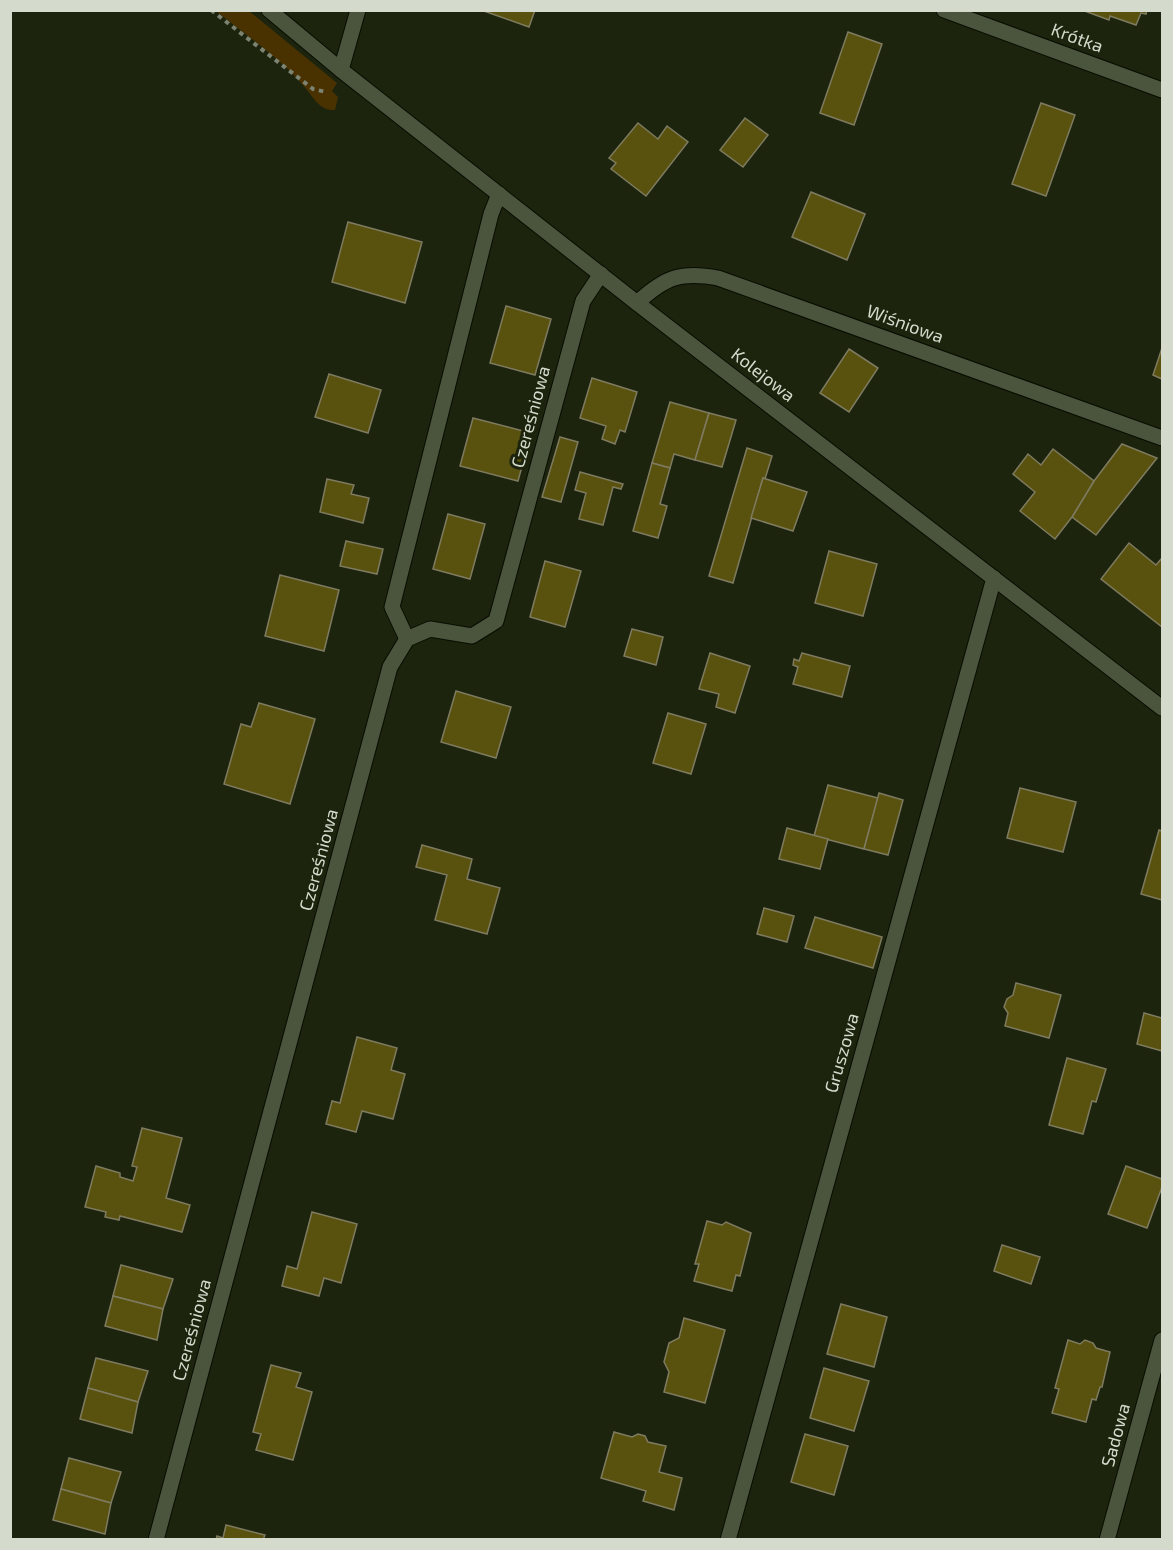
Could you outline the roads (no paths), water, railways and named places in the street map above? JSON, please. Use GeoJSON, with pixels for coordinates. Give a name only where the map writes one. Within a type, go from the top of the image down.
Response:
{"type":"FeatureCollection","features":[{"type":"Feature","properties":{"kind":"street","name":"Kolejowa"},"geometry":{"type":"LineString","coordinates":[[269,10],[341,70],[637,303],[1162,708]]}},
{"type":"Feature","properties":{"kind":"street"},"geometry":{"type":"LineString","coordinates":[[341,70],[358,10]]}},
{"type":"Feature","properties":{"kind":"street","name":"Krótka"},"geometry":{"type":"LineString","coordinates":[[944,10],[1162,90]]}},
{"type":"Feature","properties":{"kind":"street"},"geometry":{"type":"LineString","coordinates":[[407,639],[392,607],[491,214],[499,194]]}},
{"type":"Feature","properties":{"kind":"street","name":"Czereśniowa"},"geometry":{"type":"LineString","coordinates":[[156,1539],[390,667],[407,639],[430,629],[472,636],[496,621],[583,301],[601,274]]}},
{"type":"Feature","properties":{"kind":"street","name":"Wiśniowa"},"geometry":{"type":"LineString","coordinates":[[637,303],[650,291],[667,281],[688,274],[718,278],[1162,438]]}},
{"type":"Feature","properties":{"kind":"street","name":"Gruszowa"},"geometry":{"type":"LineString","coordinates":[[728,1539],[994,578]]}},
{"type":"Feature","properties":{"kind":"street","name":"Sadowa"},"geometry":{"type":"LineString","coordinates":[[1107,1539],[1162,1340]]}}]}
